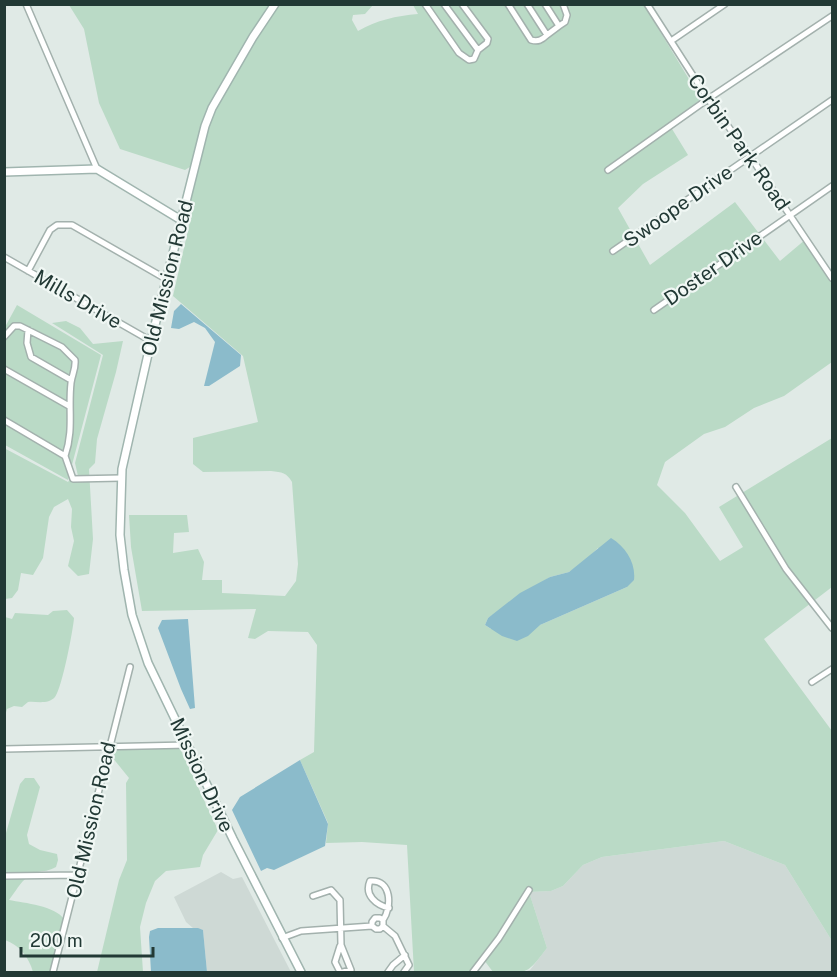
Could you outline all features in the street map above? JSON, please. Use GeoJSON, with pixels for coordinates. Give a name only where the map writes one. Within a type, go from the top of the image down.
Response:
{"type":"FeatureCollection","features":[{"type":"Feature","properties":{"kind":"street"},"geometry":{"type":"LineString","coordinates":[[26,4],[97,169]]}},
{"type":"Feature","properties":{"kind":"street","name":"Old Mission Road"},"geometry":{"type":"LineString","coordinates":[[124,570],[120,535],[122,469],[166,279],[203,136],[212,108],[275,4]]}},
{"type":"Feature","properties":{"kind":"street"},"geometry":{"type":"LineString","coordinates":[[424,4],[459,53],[465,59],[474,59],[478,50],[488,44],[488,39],[462,4]]}},
{"type":"Feature","properties":{"kind":"street"},"geometry":{"type":"LineString","coordinates":[[444,4],[478,50]]}},
{"type":"Feature","properties":{"kind":"street"},"geometry":{"type":"LineString","coordinates":[[508,4],[531,40],[536,41],[542,40],[565,22],[567,15],[563,4]]}},
{"type":"Feature","properties":{"kind":"street"},"geometry":{"type":"LineString","coordinates":[[527,4],[547,35]]}},
{"type":"Feature","properties":{"kind":"street"},"geometry":{"type":"LineString","coordinates":[[545,4],[559,26]]}},
{"type":"Feature","properties":{"kind":"street","name":"Corbin Park Road"},"geometry":{"type":"LineString","coordinates":[[647,4],[708,99],[831,275]]}},
{"type":"Feature","properties":{"kind":"street"},"geometry":{"type":"LineString","coordinates":[[671,41],[725,4]]}},
{"type":"Feature","properties":{"kind":"street"},"geometry":{"type":"LineString","coordinates":[[608,170],[708,99],[832,16]]}},
{"type":"Feature","properties":{"kind":"street","name":"Swoope Drive"},"geometry":{"type":"LineString","coordinates":[[613,251],[832,100]]}},
{"type":"Feature","properties":{"kind":"street"},"geometry":{"type":"LineString","coordinates":[[4,172],[97,169],[181,220]]}},
{"type":"Feature","properties":{"kind":"street","name":"Doster Drive"},"geometry":{"type":"LineString","coordinates":[[654,310],[832,186]]}},
{"type":"Feature","properties":{"kind":"street"},"geometry":{"type":"LineString","coordinates":[[28,271],[50,230],[57,225],[72,225],[166,279]]}},
{"type":"Feature","properties":{"kind":"street","name":"Mills Drive"},"geometry":{"type":"LineString","coordinates":[[4,257],[151,341]]}},
{"type":"Feature","properties":{"kind":"street"},"geometry":{"type":"LineString","coordinates":[[4,337],[14,326],[20,326],[72,354],[76,367],[71,380],[69,406],[72,427],[65,456],[73,479],[122,478]]}},
{"type":"Feature","properties":{"kind":"street"},"geometry":{"type":"LineString","coordinates":[[28,330],[27,344],[32,357],[71,380]]}},
{"type":"Feature","properties":{"kind":"street"},"geometry":{"type":"LineString","coordinates":[[4,369],[69,406]]}},
{"type":"Feature","properties":{"kind":"street"},"geometry":{"type":"LineString","coordinates":[[4,420],[65,456]]}},
{"type":"Feature","properties":{"kind":"street"},"geometry":{"type":"LineString","coordinates":[[736,487],[786,569],[832,628]]}},
{"type":"Feature","properties":{"kind":"street","name":"Mission Drive"},"geometry":{"type":"LineString","coordinates":[[124,570],[132,615],[148,663],[282,938],[301,972]]}},
{"type":"Feature","properties":{"kind":"street","name":"Old Mission Road"},"geometry":{"type":"LineString","coordinates":[[53,972],[130,667]]}},
{"type":"Feature","properties":{"kind":"street"},"geometry":{"type":"LineString","coordinates":[[812,682],[832,669]]}},
{"type":"Feature","properties":{"kind":"street"},"geometry":{"type":"LineString","coordinates":[[4,749],[188,745]]}},
{"type":"Feature","properties":{"kind":"street"},"geometry":{"type":"LineString","coordinates":[[4,876],[79,875]]}},
{"type":"Feature","properties":{"kind":"street"},"geometry":{"type":"LineString","coordinates":[[282,938],[301,931],[372,926],[378,929],[389,908],[386,888],[377,881],[370,881],[368,889],[371,898],[389,908]]}},
{"type":"Feature","properties":{"kind":"street"},"geometry":{"type":"LineString","coordinates":[[313,896],[327,890],[331,890],[338,896],[341,945],[351,970],[341,972],[335,962],[341,945]]}},
{"type":"Feature","properties":{"kind":"street"},"geometry":{"type":"LineString","coordinates":[[473,972],[499,938],[529,890]]}},
{"type":"Feature","properties":{"kind":"street"},"geometry":{"type":"LineString","coordinates":[[372,926],[375,918],[379,917],[395,936],[409,965],[404,972]]}},
{"type":"Feature","properties":{"kind":"street"},"geometry":{"type":"LineString","coordinates":[[388,972],[405,955]]}},
{"type":"Feature","properties":{"kind":"shaded area"},"geometry":{"type":"Polygon","coordinates":[[[724,841],[785,865],[832,941],[832,972],[523,972],[530,970],[547,948],[529,892],[551,891],[563,886],[583,865],[602,857],[724,841]]]}},
{"type":"Feature","properties":{"kind":"shaded area"},"geometry":{"type":"Polygon","coordinates":[[[221,872],[233,879],[242,877],[291,972],[207,972],[203,930],[193,928],[186,922],[174,897],[221,872]]]}},
{"type":"Feature","properties":{"kind":"green space"},"geometry":{"type":"Polygon","coordinates":[[[69,5],[273,5],[210,107],[193,165],[185,170],[120,149],[99,103],[84,29],[69,5]]]}},
{"type":"Feature","properties":{"kind":"green space"},"geometry":{"type":"Polygon","coordinates":[[[278,5],[373,5],[365,14],[353,15],[352,20],[358,31],[387,19],[418,14],[413,5],[644,5],[701,99],[669,124],[688,155],[643,184],[618,208],[650,265],[735,202],[780,261],[806,239],[832,276],[832,362],[784,396],[754,408],[725,427],[704,434],[665,462],[657,485],[685,513],[720,561],[743,547],[719,507],[832,438],[832,587],[764,639],[832,731],[832,941],[785,865],[724,841],[602,857],[583,865],[563,886],[551,891],[529,892],[547,948],[525,971],[493,972],[481,956],[471,972],[414,972],[407,845],[362,842],[326,843],[328,823],[300,760],[314,752],[317,645],[308,632],[268,631],[255,639],[248,638],[256,609],[142,611],[131,547],[129,515],[187,515],[189,532],[174,533],[173,553],[198,549],[204,562],[202,580],[222,580],[222,593],[285,596],[296,581],[298,564],[292,482],[288,477],[271,471],[203,472],[193,464],[193,438],[258,422],[243,356],[173,296],[194,204],[188,202],[208,127],[214,110],[255,39],[278,5]],[[598,548],[584,562],[569,572],[550,577],[488,618],[485,625],[491,629],[540,625],[627,587],[598,548]]]}},
{"type":"Feature","properties":{"kind":"green space"},"geometry":{"type":"Polygon","coordinates":[[[17,305],[101,355],[68,480],[5,445],[5,327],[17,305]]]}},
{"type":"Feature","properties":{"kind":"green space"},"geometry":{"type":"Polygon","coordinates":[[[66,321],[80,328],[93,344],[123,341],[97,439],[95,463],[89,469],[93,539],[89,574],[78,576],[68,566],[74,541],[71,527],[72,509],[68,499],[54,507],[49,517],[43,558],[33,575],[21,573],[18,590],[12,598],[5,599],[4,448],[68,482],[71,478],[78,476],[75,463],[103,355],[52,323],[66,321]]]}},
{"type":"Feature","properties":{"kind":"green space"},"geometry":{"type":"Polygon","coordinates":[[[67,610],[74,618],[58,692],[55,697],[45,702],[28,702],[22,707],[14,706],[7,709],[5,716],[5,617],[12,619],[15,613],[48,615],[53,611],[67,610]]]}},
{"type":"Feature","properties":{"kind":"green space"},"geometry":{"type":"Polygon","coordinates":[[[178,744],[218,830],[203,855],[200,867],[166,871],[155,881],[140,927],[143,972],[97,972],[119,880],[127,860],[126,783],[129,778],[112,757],[115,748],[178,744]]]}},
{"type":"Feature","properties":{"kind":"green space"},"geometry":{"type":"Polygon","coordinates":[[[25,778],[34,778],[40,787],[27,835],[29,844],[40,850],[57,854],[58,860],[56,867],[28,877],[9,900],[47,908],[64,919],[51,972],[33,972],[23,952],[5,940],[4,840],[20,784],[25,778]]]}},
{"type":"Feature","properties":{"kind":"water"},"geometry":{"type":"Polygon","coordinates":[[[181,304],[241,355],[240,366],[209,386],[204,386],[215,342],[205,328],[194,322],[179,329],[171,328],[174,311],[181,304]]]}},
{"type":"Feature","properties":{"kind":"water"},"geometry":{"type":"Polygon","coordinates":[[[611,538],[621,546],[632,562],[634,580],[627,587],[540,625],[528,636],[517,641],[502,636],[485,625],[488,618],[520,593],[550,577],[569,572],[611,538]]]}},
{"type":"Feature","properties":{"kind":"water"},"geometry":{"type":"Polygon","coordinates":[[[188,619],[195,708],[190,709],[158,628],[162,620],[188,619]]]}},
{"type":"Feature","properties":{"kind":"water"},"geometry":{"type":"Polygon","coordinates":[[[300,760],[328,824],[325,846],[274,870],[267,868],[261,871],[232,810],[240,797],[300,760]]]}},
{"type":"Feature","properties":{"kind":"water"},"geometry":{"type":"Polygon","coordinates":[[[158,928],[203,930],[207,972],[151,972],[149,937],[150,931],[158,928]]]}}]}
